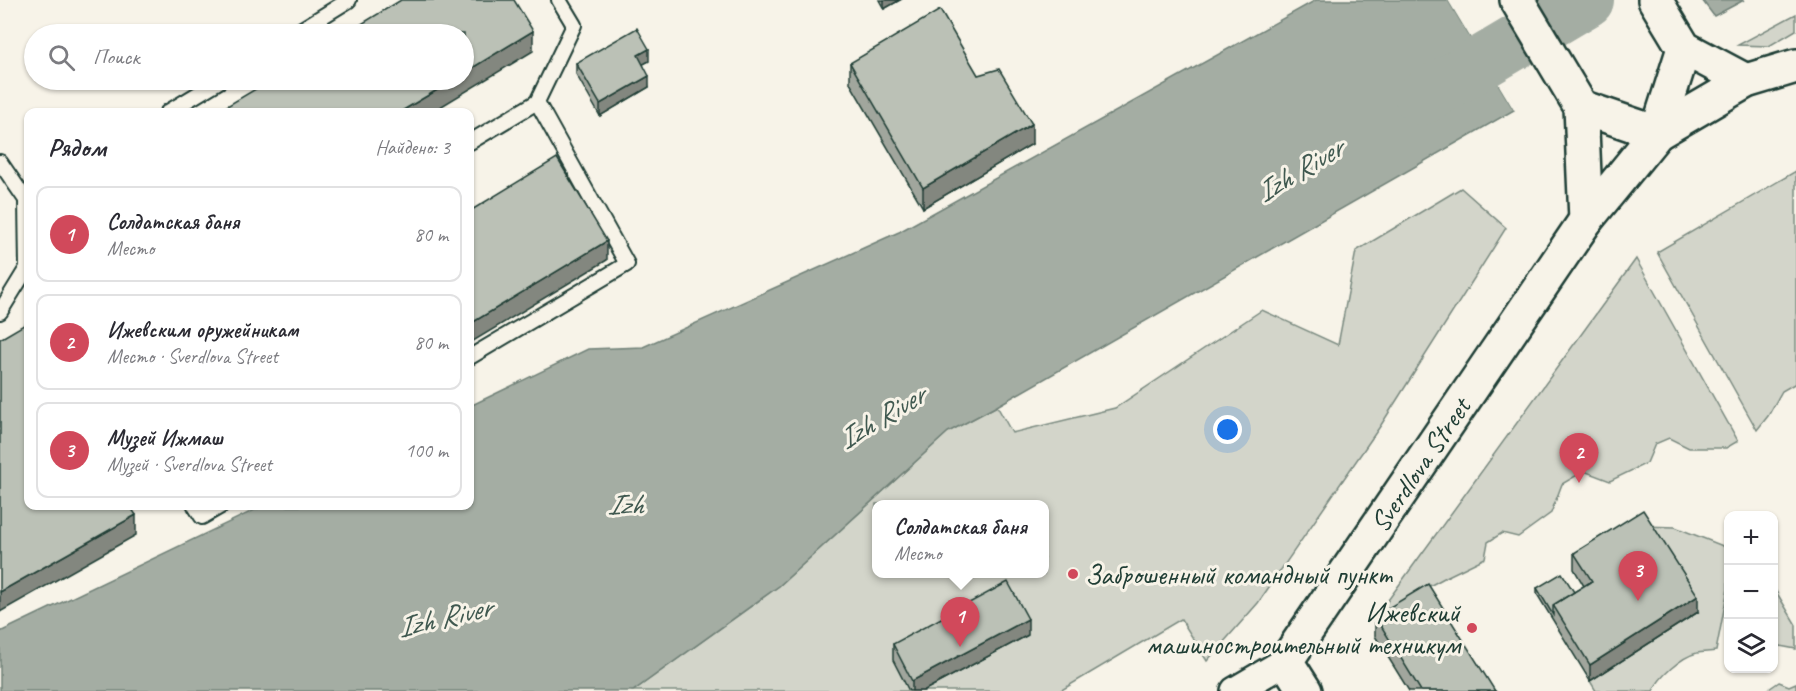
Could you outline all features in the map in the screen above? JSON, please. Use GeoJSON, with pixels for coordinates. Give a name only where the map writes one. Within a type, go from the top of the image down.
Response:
{"type":"FeatureCollection","features":[{"type":"Feature","properties":{"kind":"main road"},"geometry":{"type":"LineString","coordinates":[[1517,0],[1581,107],[1590,215]]}},
{"type":"Feature","properties":{"kind":"main road"},"geometry":{"type":"LineString","coordinates":[[1661,10],[1684,48],[1746,81]]}},
{"type":"Feature","properties":{"kind":"main road"},"geometry":{"type":"LineString","coordinates":[[1657,133],[1684,48]]}},
{"type":"Feature","properties":{"kind":"main road"},"geometry":{"type":"LineString","coordinates":[[1581,107],[1657,133],[1746,81],[1796,66]]}},
{"type":"Feature","properties":{"kind":"main road","name":"Sverdlova Street"},"geometry":{"type":"LineString","coordinates":[[1286,661],[1590,215],[1657,133]]}},
{"type":"Feature","properties":{"kind":"main road"},"geometry":{"type":"LineString","coordinates":[[1286,661],[1305,691]]}},
{"type":"Feature","properties":{"kind":"street"},"geometry":{"type":"LineString","coordinates":[[1746,81],[1796,51]]}},
{"type":"Feature","properties":{"kind":"street","name":"Sverdlova Street"},"geometry":{"type":"LineString","coordinates":[[1235,691],[1286,661]]}},
{"type":"Feature","properties":{"kind":"lane"},"geometry":{"type":"LineString","coordinates":[[310,24],[349,0]]}},
{"type":"Feature","properties":{"kind":"lane"},"geometry":{"type":"LineString","coordinates":[[474,140],[537,102],[574,25],[559,0]]}},
{"type":"Feature","properties":{"kind":"lane"},"geometry":{"type":"LineString","coordinates":[[175,108],[204,90]]}},
{"type":"Feature","properties":{"kind":"lane"},"geometry":{"type":"LineString","coordinates":[[474,355],[627,264],[537,102]]}},
{"type":"Feature","properties":{"kind":"lane"},"geometry":{"type":"LineString","coordinates":[[0,162],[24,195]]}},
{"type":"Feature","properties":{"kind":"lane"},"geometry":{"type":"LineString","coordinates":[[0,312],[24,273]]}},
{"type":"Feature","properties":{"kind":"lane"},"geometry":{"type":"LineString","coordinates":[[198,510],[202,517],[213,510]]}},
{"type":"Feature","properties":{"kind":"shaded area"},"geometry":{"type":"Polygon","coordinates":[[[1796,14],[1796,30],[1769,46],[1738,45],[1796,14]]]}},
{"type":"Feature","properties":{"kind":"shaded area"},"geometry":{"type":"Polygon","coordinates":[[[1796,171],[1796,383],[1782,391],[1757,430],[1657,252],[1796,171]]]}},
{"type":"Feature","properties":{"kind":"shaded area"},"geometry":{"type":"Polygon","coordinates":[[[1461,188],[1506,228],[1381,425],[1258,603],[1207,661],[1181,619],[1060,691],[633,691],[779,586],[872,501],[872,578],[1049,578],[1049,500],[873,500],[948,432],[997,406],[1012,433],[1115,408],[1262,310],[1338,345],[1356,251],[1461,188]]]}},
{"type":"Feature","properties":{"kind":"shaded area"},"geometry":{"type":"Polygon","coordinates":[[[1636,259],[1738,441],[1726,448],[1689,448],[1669,438],[1655,444],[1647,463],[1610,481],[1584,471],[1562,484],[1551,513],[1518,537],[1502,533],[1488,542],[1485,558],[1378,614],[1636,259]]]}},
{"type":"Feature","properties":{"kind":"shaded area"},"geometry":{"type":"Polygon","coordinates":[[[1643,526],[1675,527],[1724,546],[1724,610],[1716,651],[1697,653],[1684,659],[1665,674],[1653,691],[1596,691],[1590,681],[1698,612],[1643,526]]]}},
{"type":"Feature","properties":{"kind":"shaded area"},"geometry":{"type":"Polygon","coordinates":[[[1778,595],[1796,625],[1796,649],[1778,647],[1778,595]]]}},
{"type":"Feature","properties":{"kind":"shaded area"},"geometry":{"type":"Polygon","coordinates":[[[1779,682],[1789,686],[1796,683],[1796,691],[1766,691],[1779,682]]]}},
{"type":"Feature","properties":{"kind":"water","name":"Izh"},"geometry":{"type":"Polygon","coordinates":[[[1316,0],[1448,0],[1514,110],[948,432],[779,586],[633,691],[0,691],[0,632],[255,510],[474,510],[474,404],[588,349],[643,347],[899,232],[1316,0]]]}},
{"type":"Feature","properties":{"kind":"water"},"geometry":{"type":"Polygon","coordinates":[[[1702,0],[1744,0],[1714,16],[1702,0]]]}},
{"type":"Feature","properties":{"kind":"pier"},"geometry":{"type":"Polygon","coordinates":[[[1448,0],[1452,0],[1517,108],[1514,110],[1448,0]]]}},
{"type":"Feature","properties":{"kind":"building"},"geometry":{"type":"Polygon","coordinates":[[[401,0],[514,0],[533,31],[474,67],[474,24],[361,24],[401,0]]]}},
{"type":"Feature","properties":{"kind":"building"},"geometry":{"type":"Polygon","coordinates":[[[940,10],[978,75],[999,69],[1032,124],[923,188],[850,63],[940,10]]]}},
{"type":"Feature","properties":{"kind":"building"},"geometry":{"type":"Polygon","coordinates":[[[637,28],[649,49],[638,55],[649,76],[600,104],[576,63],[637,28]]]}},
{"type":"Feature","properties":{"kind":"building"},"geometry":{"type":"Polygon","coordinates":[[[254,90],[437,90],[407,108],[224,108],[254,90]]]}},
{"type":"Feature","properties":{"kind":"building"},"geometry":{"type":"Polygon","coordinates":[[[557,158],[607,241],[474,322],[474,209],[557,158]]]}},
{"type":"Feature","properties":{"kind":"building"},"geometry":{"type":"Polygon","coordinates":[[[24,325],[24,510],[133,510],[136,515],[0,592],[0,339],[24,325]]]}},
{"type":"Feature","properties":{"kind":"building"},"geometry":{"type":"Polygon","coordinates":[[[1643,510],[1698,596],[1590,665],[1553,605],[1592,581],[1574,553],[1643,510]]]}},
{"type":"Feature","properties":{"kind":"building"},"geometry":{"type":"Polygon","coordinates":[[[1562,573],[1574,592],[1553,605],[1553,615],[1537,588],[1562,573]]]}},
{"type":"Feature","properties":{"kind":"building"},"geometry":{"type":"Polygon","coordinates":[[[1008,582],[1028,619],[912,681],[893,644],[1008,582]]]}},
{"type":"Feature","properties":{"kind":"building"},"geometry":{"type":"Polygon","coordinates":[[[1428,584],[1495,691],[1421,691],[1375,616],[1428,584]]]}},
{"type":"Feature","properties":{"kind":"waterway","name":"Izh River"},"geometry":{"type":"LineString","coordinates":[[1422,98],[1587,0]]}},
{"type":"Feature","properties":{"kind":"place","name":"Ижевским оружейникам"},"geometry":{"type":"Point","coordinates":[1579,483]}},
{"type":"Feature","properties":{"kind":"place","name":"Заброшенный командный пункт"},"geometry":{"type":"Point","coordinates":[1073,574]}},
{"type":"Feature","properties":{"kind":"place","name":"Музей Ижмаш"},"geometry":{"type":"Point","coordinates":[1638,601]}},
{"type":"Feature","properties":{"kind":"place","name":"Ижевский машиностроительный техникум"},"geometry":{"type":"Point","coordinates":[1472,628]}},
{"type":"Feature","properties":{"kind":"place","name":"Солдатская баня"},"geometry":{"type":"Point","coordinates":[960,647]}}]}
